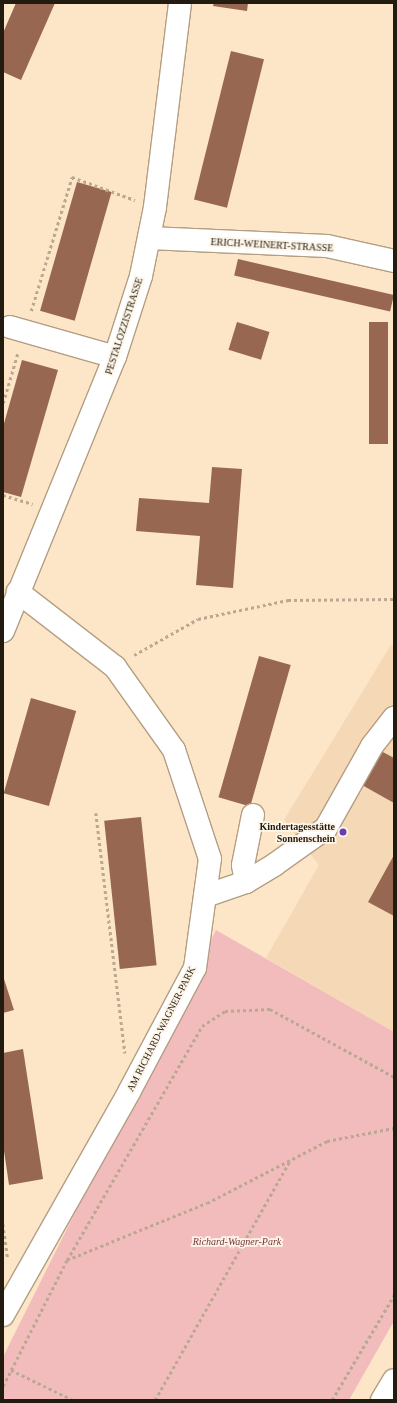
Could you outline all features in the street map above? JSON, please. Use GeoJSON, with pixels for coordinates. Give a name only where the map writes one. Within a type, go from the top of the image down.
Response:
{"type":"FeatureCollection","features":[{"type":"Feature","properties":{"kind":"street","name":"PESTALOZZISTRASSE"},"geometry":{"type":"LineString","coordinates":[[3,631],[115,357],[141,276],[154,207],[180,3]]}},
{"type":"Feature","properties":{"kind":"street","name":"ERICH-WEINERT-STRASSE"},"geometry":{"type":"LineString","coordinates":[[149,238],[327,246],[394,261]]}},
{"type":"Feature","properties":{"kind":"street"},"geometry":{"type":"LineString","coordinates":[[18,329],[115,357]]}},
{"type":"Feature","properties":{"kind":"street","name":"AM RICHARD-WAGNER-PARK"},"geometry":{"type":"LineString","coordinates":[[3,1315],[129,1092],[195,968],[210,859],[174,750],[115,667],[18,592]]}},
{"type":"Feature","properties":{"kind":"street"},"geometry":{"type":"LineString","coordinates":[[205,896],[246,882],[274,865],[326,828],[372,746],[394,718]]}},
{"type":"Feature","properties":{"kind":"street"},"geometry":{"type":"LineString","coordinates":[[246,882],[242,865],[253,815]]}},
{"type":"Feature","properties":{"kind":"street"},"geometry":{"type":"LineString","coordinates":[[382,1400],[394,1380]]}},
{"type":"Feature","properties":{"kind":"path"},"geometry":{"type":"LineString","coordinates":[[3,403],[18,329],[72,177],[154,207]]}},
{"type":"Feature","properties":{"kind":"path"},"geometry":{"type":"LineString","coordinates":[[3,495],[52,510]]}},
{"type":"Feature","properties":{"kind":"path"},"geometry":{"type":"LineString","coordinates":[[115,667],[198,619],[288,600],[394,599]]}},
{"type":"Feature","properties":{"kind":"path"},"geometry":{"type":"LineString","coordinates":[[96,813],[129,1092]]}},
{"type":"Feature","properties":{"kind":"path"},"geometry":{"type":"LineString","coordinates":[[3,1386],[67,1260],[202,1026],[225,1011],[270,1009],[394,1077]]}},
{"type":"Feature","properties":{"kind":"path"},"geometry":{"type":"LineString","coordinates":[[67,1260],[207,1203],[327,1141],[394,1128]]}},
{"type":"Feature","properties":{"kind":"path"},"geometry":{"type":"LineString","coordinates":[[155,1400],[291,1159]]}},
{"type":"Feature","properties":{"kind":"path"},"geometry":{"type":"LineString","coordinates":[[332,1400],[394,1294]]}},
{"type":"Feature","properties":{"kind":"path"},"geometry":{"type":"LineString","coordinates":[[11,1370],[73,1400]]}},
{"type":"Feature","properties":{"kind":"shaded area","name":"Kindertagesstätte Sonnenschein"},"geometry":{"type":"Polygon","coordinates":[[[391,645],[394,646],[394,1032],[266,958],[319,865],[284,820],[391,645]]]}},
{"type":"Feature","properties":{"kind":"green space","name":"Richard-Wagner-Park"},"geometry":{"type":"Polygon","coordinates":[[[216,930],[394,1032],[394,1321],[349,1400],[3,1400],[3,1357],[216,930]]]}},
{"type":"Feature","properties":{"kind":"building"},"geometry":{"type":"Polygon","coordinates":[[[16,3],[55,3],[21,80],[3,72],[3,33],[16,3]]]}},
{"type":"Feature","properties":{"kind":"building"},"geometry":{"type":"Polygon","coordinates":[[[214,3],[248,3],[247,11],[213,6],[214,3]]]}},
{"type":"Feature","properties":{"kind":"building"},"geometry":{"type":"Polygon","coordinates":[[[231,51],[264,59],[227,208],[194,199],[231,51]]]}},
{"type":"Feature","properties":{"kind":"building"},"geometry":{"type":"Polygon","coordinates":[[[77,182],[112,192],[75,321],[40,311],[77,182]]]}},
{"type":"Feature","properties":{"kind":"building"},"geometry":{"type":"Polygon","coordinates":[[[238,259],[394,295],[390,312],[234,276],[238,259]]]}},
{"type":"Feature","properties":{"kind":"building"},"geometry":{"type":"Polygon","coordinates":[[[237,322],[270,332],[261,360],[229,350],[237,322]]]}},
{"type":"Feature","properties":{"kind":"building"},"geometry":{"type":"Polygon","coordinates":[[[369,322],[388,322],[388,444],[369,444],[369,322]]]}},
{"type":"Feature","properties":{"kind":"building"},"geometry":{"type":"Polygon","coordinates":[[[22,360],[58,370],[21,497],[3,492],[3,427],[22,360]]]}},
{"type":"Feature","properties":{"kind":"building"},"geometry":{"type":"Polygon","coordinates":[[[212,467],[242,469],[233,588],[196,585],[200,536],[136,531],[139,498],[209,503],[212,467]]]}},
{"type":"Feature","properties":{"kind":"building"},"geometry":{"type":"Polygon","coordinates":[[[259,656],[291,665],[250,806],[218,797],[259,656]]]}},
{"type":"Feature","properties":{"kind":"building"},"geometry":{"type":"Polygon","coordinates":[[[31,698],[76,711],[49,806],[4,793],[31,698]]]}},
{"type":"Feature","properties":{"kind":"building"},"geometry":{"type":"Polygon","coordinates":[[[381,751],[394,758],[394,803],[362,785],[381,751]]]}},
{"type":"Feature","properties":{"kind":"building"},"geometry":{"type":"Polygon","coordinates":[[[141,817],[157,965],[120,969],[104,821],[141,817]]]}},
{"type":"Feature","properties":{"kind":"building"},"geometry":{"type":"Polygon","coordinates":[[[394,855],[394,916],[368,902],[394,855]]]}},
{"type":"Feature","properties":{"kind":"building"},"geometry":{"type":"Polygon","coordinates":[[[3,976],[14,1010],[3,1013],[3,976]]]}},
{"type":"Feature","properties":{"kind":"building"},"geometry":{"type":"Polygon","coordinates":[[[23,1049],[43,1179],[9,1185],[3,1144],[3,1053],[23,1049]]]}},
{"type":"Feature","properties":{"kind":"place","name":"Kindertagesstätte Sonnenschein"},"geometry":{"type":"Point","coordinates":[343,832]}}]}
